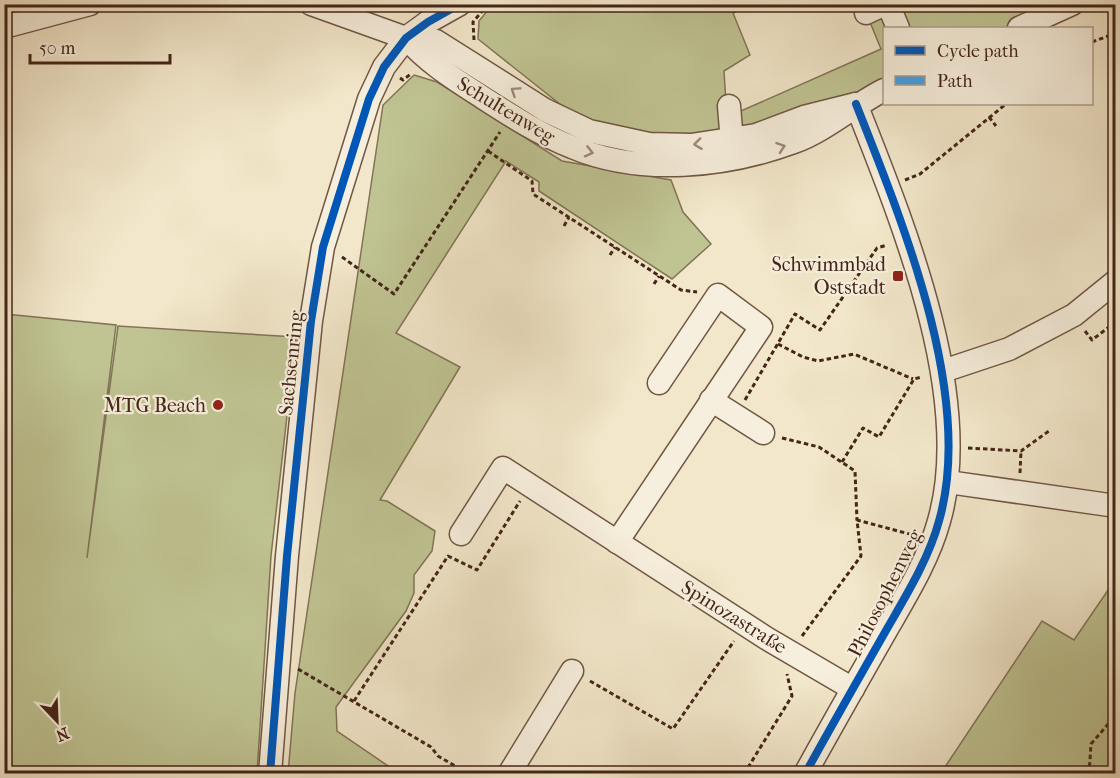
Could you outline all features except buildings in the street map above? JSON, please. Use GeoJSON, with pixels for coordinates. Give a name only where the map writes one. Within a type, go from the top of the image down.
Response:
{"type":"FeatureCollection","features":[{"type":"Feature","properties":{"kind":"street"},"geometry":{"type":"LineString","coordinates":[[4,27],[90,4]]}},
{"type":"Feature","properties":{"kind":"street","name":"Schultenweg"},"geometry":{"type":"LineString","coordinates":[[311,4],[406,38],[436,41],[545,110],[589,131],[649,144],[733,149],[756,135],[804,117],[856,104],[883,91]]}},
{"type":"Feature","properties":{"kind":"street","name":"Sachsenring"},"geometry":{"type":"LineString","coordinates":[[270,774],[311,321],[322,247],[369,99],[384,67],[406,38],[428,22],[460,4]]}},
{"type":"Feature","properties":{"kind":"street"},"geometry":{"type":"LineString","coordinates":[[1021,27],[1072,4]]}},
{"type":"Feature","properties":{"kind":"street"},"geometry":{"type":"LineString","coordinates":[[879,7],[897,27]]}},
{"type":"Feature","properties":{"kind":"street","name":"Philosophenweg"},"geometry":{"type":"LineString","coordinates":[[805,774],[914,580],[939,524],[948,482],[943,371],[905,239],[856,104]]}},
{"type":"Feature","properties":{"kind":"street"},"geometry":{"type":"LineString","coordinates":[[729,106],[733,149]]}},
{"type":"Feature","properties":{"kind":"street"},"geometry":{"type":"LineString","coordinates":[[943,371],[1009,349],[1074,315],[1116,281]]}},
{"type":"Feature","properties":{"kind":"street"},"geometry":{"type":"LineString","coordinates":[[617,542],[761,327],[718,295],[659,383]]}},
{"type":"Feature","properties":{"kind":"street"},"geometry":{"type":"LineString","coordinates":[[711,400],[763,434]]}},
{"type":"Feature","properties":{"kind":"street","name":"Spinozastraße"},"geometry":{"type":"LineString","coordinates":[[461,534],[503,468],[745,625],[853,688]]}},
{"type":"Feature","properties":{"kind":"street"},"geometry":{"type":"LineString","coordinates":[[948,482],[1116,506]]}},
{"type":"Feature","properties":{"kind":"street"},"geometry":{"type":"LineString","coordinates":[[509,774],[572,671]]}},
{"type":"Feature","properties":{"kind":"path"},"geometry":{"type":"LineString","coordinates":[[1093,42],[1116,33]]}},
{"type":"Feature","properties":{"kind":"path"},"geometry":{"type":"LineString","coordinates":[[887,186],[920,174],[1005,105]]}},
{"type":"Feature","properties":{"kind":"path"},"geometry":{"type":"LineString","coordinates":[[989,117],[996,126]]}},
{"type":"Feature","properties":{"kind":"path"},"geometry":{"type":"LineString","coordinates":[[322,247],[343,257],[394,294],[491,146]]}},
{"type":"Feature","properties":{"kind":"path"},"geometry":{"type":"LineString","coordinates":[[488,151],[532,181],[533,194],[681,290],[718,295]]}},
{"type":"Feature","properties":{"kind":"path"},"geometry":{"type":"LineString","coordinates":[[1116,186],[1110,190],[1116,197]]}},
{"type":"Feature","properties":{"kind":"path"},"geometry":{"type":"LineString","coordinates":[[564,226],[569,217]]}},
{"type":"Feature","properties":{"kind":"path"},"geometry":{"type":"LineString","coordinates":[[735,417],[795,314],[820,330],[877,248],[905,239]]}},
{"type":"Feature","properties":{"kind":"path"},"geometry":{"type":"LineString","coordinates":[[610,255],[615,247]]}},
{"type":"Feature","properties":{"kind":"path"},"geometry":{"type":"LineString","coordinates":[[654,284],[659,276]]}},
{"type":"Feature","properties":{"kind":"path"},"geometry":{"type":"LineString","coordinates":[[1092,340],[1109,327],[1116,335]]}},
{"type":"Feature","properties":{"kind":"path"},"geometry":{"type":"LineString","coordinates":[[778,344],[803,357],[818,361],[854,354],[914,379],[943,371]]}},
{"type":"Feature","properties":{"kind":"path"},"geometry":{"type":"LineString","coordinates":[[842,462],[863,428],[879,437],[914,379]]}},
{"type":"Feature","properties":{"kind":"path"},"geometry":{"type":"LineString","coordinates":[[948,447],[1021,451],[1049,431]]}},
{"type":"Feature","properties":{"kind":"path"},"geometry":{"type":"LineString","coordinates":[[744,774],[792,696],[785,676],[794,654],[861,556],[855,471],[819,447],[763,434]]}},
{"type":"Feature","properties":{"kind":"path"},"geometry":{"type":"LineString","coordinates":[[1020,473],[1021,451]]}},
{"type":"Feature","properties":{"kind":"path"},"geometry":{"type":"LineString","coordinates":[[354,701],[448,556],[477,570],[531,486]]}},
{"type":"Feature","properties":{"kind":"path"},"geometry":{"type":"LineString","coordinates":[[857,520],[932,540]]}},
{"type":"Feature","properties":{"kind":"path"},"geometry":{"type":"LineString","coordinates":[[572,671],[674,729],[745,625]]}},
{"type":"Feature","properties":{"kind":"path"},"geometry":{"type":"LineString","coordinates":[[279,657],[431,747],[438,756],[469,774]]}},
{"type":"Feature","properties":{"kind":"path"},"geometry":{"type":"LineString","coordinates":[[1089,774],[1091,744],[1116,715]]}},
{"type":"Feature","properties":{"kind":"green space"},"geometry":{"type":"Polygon","coordinates":[[[485,5],[753,5],[733,13],[750,55],[724,71],[726,104],[741,111],[881,49],[863,5],[1071,5],[1021,27],[883,27],[883,89],[731,139],[595,132],[478,39],[479,21],[488,10],[485,5]]]}},
{"type":"Feature","properties":{"kind":"green space"},"geometry":{"type":"Polygon","coordinates":[[[414,75],[437,82],[562,161],[671,180],[683,212],[711,244],[672,279],[539,191],[539,182],[506,161],[396,333],[460,367],[380,500],[387,501],[435,531],[432,551],[414,575],[414,593],[406,611],[336,707],[337,731],[394,770],[392,774],[288,774],[295,693],[383,105],[414,75]]]}},
{"type":"Feature","properties":{"kind":"green space"},"geometry":{"type":"Polygon","coordinates":[[[5,314],[116,325],[87,558],[118,326],[296,337],[271,556],[257,773],[5,773],[5,314]]]}},
{"type":"Feature","properties":{"kind":"green space"},"geometry":{"type":"Polygon","coordinates":[[[1115,580],[1116,760],[1105,773],[941,773],[1042,621],[1074,640],[1115,580]]]}},
{"type":"Feature","properties":{"kind":"marked path"},"geometry":{"type":"LineString","coordinates":[[1113,774],[1116,770]]}},
{"type":"Feature","properties":{"kind":"cycle path"},"geometry":{"type":"LineString","coordinates":[[270,774],[287,556],[311,321],[323,247],[369,99],[384,67],[406,38],[428,22],[460,4]]}},
{"type":"Feature","properties":{"kind":"cycle path"},"geometry":{"type":"LineString","coordinates":[[805,774],[923,562],[939,521],[948,472],[948,420],[941,365],[928,310],[912,254],[856,104]]}},
{"type":"Feature","properties":{"kind":"place","name":"Schwimmbad Oststadt"},"geometry":{"type":"Point","coordinates":[898,276]}},
{"type":"Feature","properties":{"kind":"place","name":"MTG Beach"},"geometry":{"type":"Point","coordinates":[218,405]}}]}
